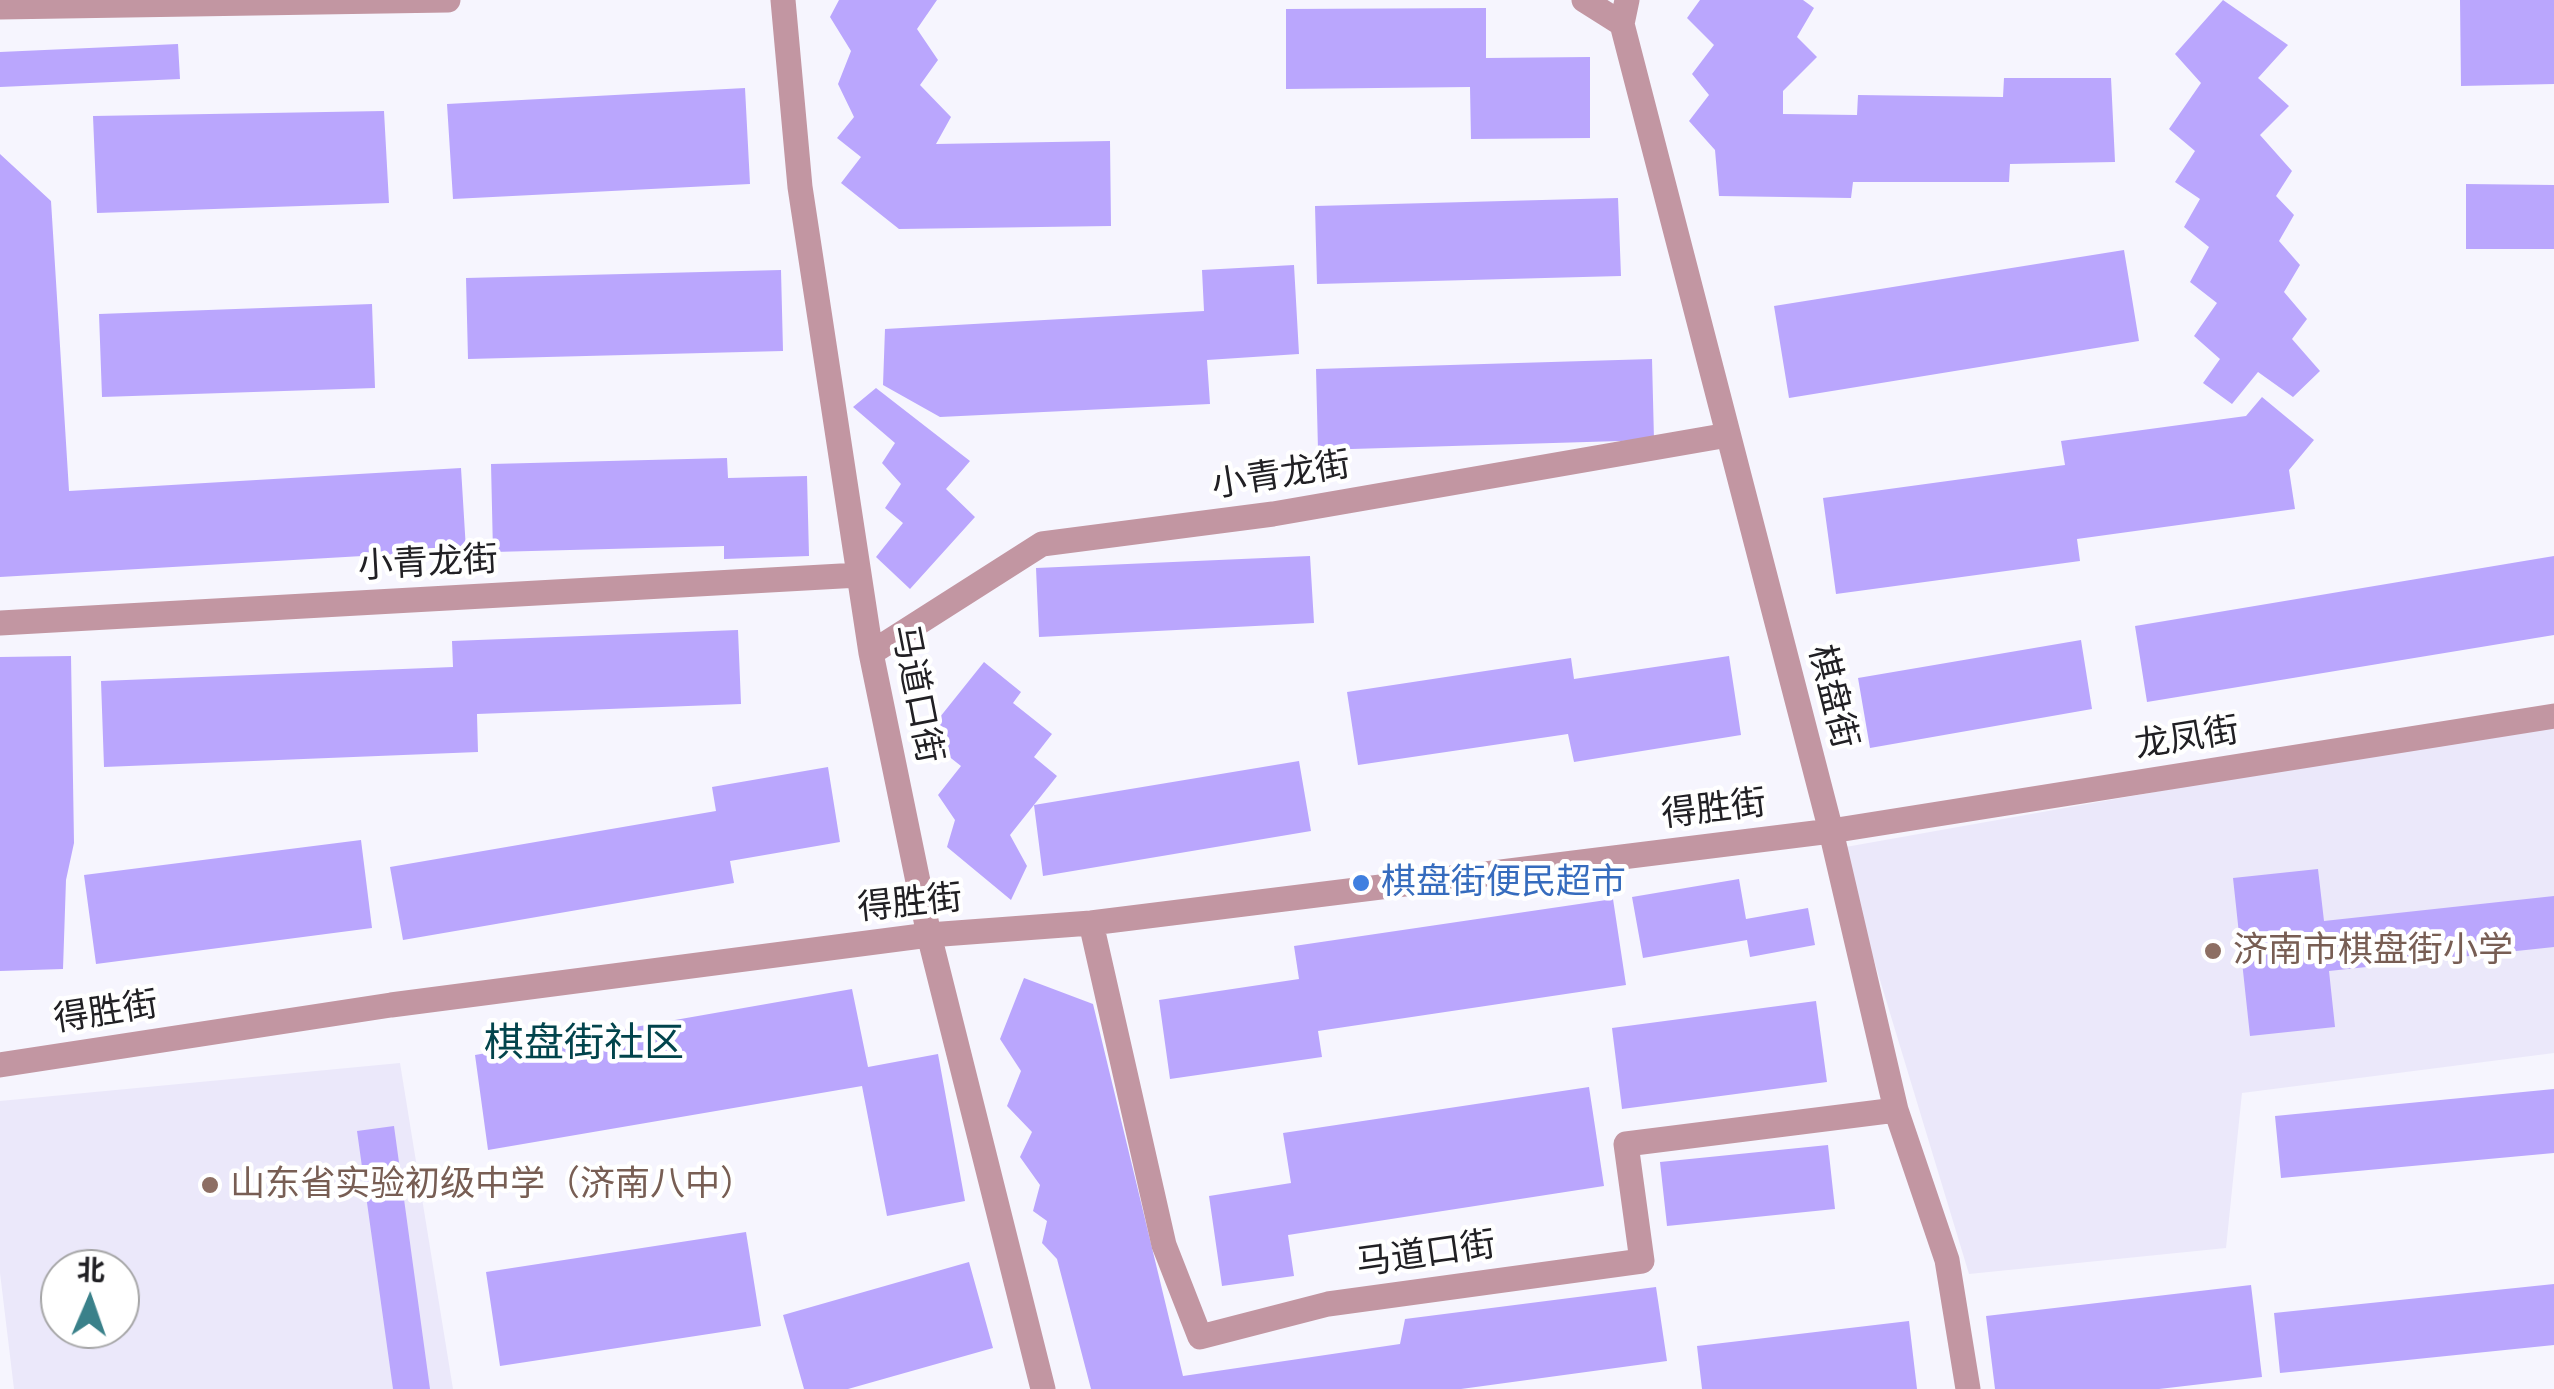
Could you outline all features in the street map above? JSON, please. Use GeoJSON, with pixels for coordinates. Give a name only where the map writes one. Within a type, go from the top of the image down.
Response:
{"type":"FeatureCollection","features":[{"type":"Feature","properties":{"kind":"street"},"geometry":{"type":"LineString","coordinates":[[0,7],[448,0]]}},
{"type":"Feature","properties":{"kind":"street","name":"马道口街"},"geometry":{"type":"LineString","coordinates":[[783,0],[800,186],[872,653],[929,935],[1043,1389]]}},
{"type":"Feature","properties":{"kind":"street"},"geometry":{"type":"LineString","coordinates":[[1584,0],[1624,12]]}},
{"type":"Feature","properties":{"kind":"street","name":"棋盘街"},"geometry":{"type":"LineString","coordinates":[[1624,12],[1831,831],[1896,1110],[1947,1260],[1968,1389]]}},
{"type":"Feature","properties":{"kind":"street","name":"小青龙街"},"geometry":{"type":"LineString","coordinates":[[872,653],[1042,544],[1273,514],[1728,435]]}},
{"type":"Feature","properties":{"kind":"street","name":"小青龙街"},"geometry":{"type":"LineString","coordinates":[[0,623],[859,575]]}},
{"type":"Feature","properties":{"kind":"street","name":"龙凤街"},"geometry":{"type":"LineString","coordinates":[[1831,831],[2554,716]]}},
{"type":"Feature","properties":{"kind":"street","name":"得胜街"},"geometry":{"type":"LineString","coordinates":[[0,1065],[392,1005],[929,935],[1091,924],[1831,831]]}},
{"type":"Feature","properties":{"kind":"street","name":"马道口街"},"geometry":{"type":"LineString","coordinates":[[1091,924],[1164,1245],[1200,1337],[1328,1304],[1642,1261],[1626,1144],[1896,1110]]}},
{"type":"Feature","properties":{"kind":"shaded area","name":"济南市棋盘街小学"},"geometry":{"type":"Polygon","coordinates":[[[2554,721],[2554,1053],[2242,1093],[2226,1248],[1969,1274],[1840,848],[2554,721]]]}},
{"type":"Feature","properties":{"kind":"shaded area","name":"山东省实验初级中学（济南八中）"},"geometry":{"type":"Polygon","coordinates":[[[400,1063],[453,1389],[14,1389],[0,1273],[0,1101],[400,1063]]]}},
{"type":"Feature","properties":{"kind":"building"},"geometry":{"type":"Polygon","coordinates":[[[839,0],[937,0],[917,29],[938,60],[920,85],[951,117],[936,144],[1110,141],[1111,226],[899,229],[841,183],[861,157],[837,138],[854,117],[838,84],[851,51],[830,17],[839,0]]]}},
{"type":"Feature","properties":{"kind":"building"},"geometry":{"type":"Polygon","coordinates":[[[1700,0],[1803,0],[1814,8],[1797,37],[1817,57],[1783,91],[1783,114],[1857,115],[1858,95],[2003,97],[2004,78],[2111,78],[2115,162],[2010,164],[2009,182],[1853,182],[1851,198],[1719,196],[1715,150],[1689,121],[1709,95],[1692,74],[1714,45],[1687,18],[1700,0]]]}},
{"type":"Feature","properties":{"kind":"building"},"geometry":{"type":"Polygon","coordinates":[[[2223,0],[2288,45],[2258,78],[2289,106],[2260,135],[2292,171],[2276,196],[2294,215],[2279,241],[2300,265],[2284,292],[2307,319],[2292,339],[2320,371],[2293,397],[2258,372],[2232,404],[2203,383],[2220,359],[2194,336],[2217,303],[2190,282],[2209,247],[2184,227],[2200,199],[2175,182],[2195,151],[2169,129],[2201,83],[2175,54],[2223,0]]]}},
{"type":"Feature","properties":{"kind":"building"},"geometry":{"type":"Polygon","coordinates":[[[2460,0],[2554,0],[2554,84],[2461,86],[2460,0]]]}},
{"type":"Feature","properties":{"kind":"building"},"geometry":{"type":"Polygon","coordinates":[[[1486,8],[1486,58],[1590,57],[1590,138],[1471,139],[1470,87],[1286,89],[1286,9],[1486,8]]]}},
{"type":"Feature","properties":{"kind":"building"},"geometry":{"type":"Polygon","coordinates":[[[178,44],[180,79],[0,87],[0,52],[178,44]]]}},
{"type":"Feature","properties":{"kind":"building"},"geometry":{"type":"Polygon","coordinates":[[[745,88],[750,184],[453,199],[447,104],[745,88]]]}},
{"type":"Feature","properties":{"kind":"building"},"geometry":{"type":"Polygon","coordinates":[[[384,111],[389,203],[97,213],[93,116],[384,111]]]}},
{"type":"Feature","properties":{"kind":"building"},"geometry":{"type":"Polygon","coordinates":[[[0,154],[51,201],[69,491],[461,468],[466,550],[0,577],[0,154]]]}},
{"type":"Feature","properties":{"kind":"building"},"geometry":{"type":"Polygon","coordinates":[[[2466,184],[2554,185],[2554,249],[2466,249],[2466,184]]]}},
{"type":"Feature","properties":{"kind":"building"},"geometry":{"type":"Polygon","coordinates":[[[1618,198],[1621,276],[1317,284],[1315,206],[1618,198]]]}},
{"type":"Feature","properties":{"kind":"building"},"geometry":{"type":"Polygon","coordinates":[[[2124,250],[2139,341],[1789,398],[1774,306],[2124,250]]]}},
{"type":"Feature","properties":{"kind":"building"},"geometry":{"type":"Polygon","coordinates":[[[1294,265],[1299,354],[1207,360],[1210,404],[940,417],[883,385],[885,329],[1204,311],[1202,270],[1294,265]]]}},
{"type":"Feature","properties":{"kind":"building"},"geometry":{"type":"Polygon","coordinates":[[[781,270],[783,351],[468,359],[466,278],[781,270]]]}},
{"type":"Feature","properties":{"kind":"building"},"geometry":{"type":"Polygon","coordinates":[[[372,304],[375,388],[102,397],[99,314],[372,304]]]}},
{"type":"Feature","properties":{"kind":"building"},"geometry":{"type":"Polygon","coordinates":[[[1652,359],[1654,440],[1318,450],[1316,369],[1652,359]]]}},
{"type":"Feature","properties":{"kind":"building"},"geometry":{"type":"Polygon","coordinates":[[[876,388],[970,461],[946,489],[975,517],[910,589],[876,557],[903,523],[885,508],[901,484],[882,463],[895,443],[853,407],[876,388]]]}},
{"type":"Feature","properties":{"kind":"building"},"geometry":{"type":"Polygon","coordinates":[[[2262,397],[2314,440],[2289,470],[2295,509],[2077,539],[2080,561],[1836,594],[1823,498],[2065,465],[2061,441],[2246,416],[2262,397]]]}},
{"type":"Feature","properties":{"kind":"building"},"geometry":{"type":"Polygon","coordinates":[[[727,458],[728,478],[807,476],[809,556],[724,559],[724,546],[493,552],[491,464],[727,458]]]}},
{"type":"Feature","properties":{"kind":"building"},"geometry":{"type":"Polygon","coordinates":[[[1310,556],[1314,623],[1039,637],[1036,568],[1310,556]]]}},
{"type":"Feature","properties":{"kind":"building"},"geometry":{"type":"Polygon","coordinates":[[[2554,556],[2554,635],[2147,702],[2135,626],[2554,556]]]}},
{"type":"Feature","properties":{"kind":"building"},"geometry":{"type":"Polygon","coordinates":[[[738,630],[741,704],[477,714],[478,752],[104,767],[101,681],[453,667],[452,641],[738,630]]]}},
{"type":"Feature","properties":{"kind":"building"},"geometry":{"type":"Polygon","coordinates":[[[2081,640],[2092,709],[1870,748],[1858,678],[2081,640]]]}},
{"type":"Feature","properties":{"kind":"building"},"geometry":{"type":"Polygon","coordinates":[[[71,656],[74,843],[66,880],[63,969],[0,971],[0,657],[71,656]]]}},
{"type":"Feature","properties":{"kind":"building"},"geometry":{"type":"Polygon","coordinates":[[[1729,656],[1741,735],[1574,762],[1568,734],[1358,765],[1347,692],[1571,658],[1574,679],[1729,656]]]}},
{"type":"Feature","properties":{"kind":"building"},"geometry":{"type":"Polygon","coordinates":[[[984,662],[1021,692],[1013,703],[1052,734],[1034,757],[1057,776],[1010,835],[1027,866],[1011,900],[947,847],[955,820],[938,795],[961,766],[924,737],[984,662]]]}},
{"type":"Feature","properties":{"kind":"building"},"geometry":{"type":"Polygon","coordinates":[[[1299,761],[1311,831],[1043,876],[1034,805],[1299,761]]]}},
{"type":"Feature","properties":{"kind":"building"},"geometry":{"type":"Polygon","coordinates":[[[828,767],[840,842],[730,861],[734,883],[403,940],[390,867],[716,811],[712,787],[828,767]]]}},
{"type":"Feature","properties":{"kind":"building"},"geometry":{"type":"Polygon","coordinates":[[[361,840],[372,928],[96,964],[84,875],[361,840]]]}},
{"type":"Feature","properties":{"kind":"building"},"geometry":{"type":"Polygon","coordinates":[[[2318,869],[2324,921],[2554,896],[2554,947],[2329,971],[2335,1027],[2250,1036],[2233,878],[2318,869]]]}},
{"type":"Feature","properties":{"kind":"building"},"geometry":{"type":"Polygon","coordinates":[[[1739,879],[1746,919],[1808,908],[1815,945],[1750,957],[1747,940],[1643,958],[1632,897],[1739,879]]]}},
{"type":"Feature","properties":{"kind":"building"},"geometry":{"type":"Polygon","coordinates":[[[1613,899],[1626,985],[1318,1031],[1322,1057],[1170,1079],[1159,1000],[1299,979],[1294,946],[1613,899]]]}},
{"type":"Feature","properties":{"kind":"building"},"geometry":{"type":"Polygon","coordinates":[[[1024,978],[1093,1004],[1183,1376],[1400,1344],[1405,1319],[1656,1287],[1667,1361],[1461,1389],[1091,1389],[1057,1259],[1042,1243],[1047,1221],[1033,1211],[1040,1185],[1020,1157],[1032,1132],[1007,1106],[1021,1071],[1000,1039],[1024,978]]]}},
{"type":"Feature","properties":{"kind":"building"},"geometry":{"type":"Polygon","coordinates":[[[852,989],[868,1067],[938,1054],[965,1201],[887,1216],[862,1086],[488,1150],[475,1055],[852,989]]]}},
{"type":"Feature","properties":{"kind":"building"},"geometry":{"type":"Polygon","coordinates":[[[1816,1001],[1827,1082],[1622,1109],[1612,1028],[1816,1001]]]}},
{"type":"Feature","properties":{"kind":"building"},"geometry":{"type":"Polygon","coordinates":[[[1589,1087],[1604,1186],[1288,1235],[1294,1276],[1222,1286],[1209,1196],[1291,1183],[1283,1133],[1589,1087]]]}},
{"type":"Feature","properties":{"kind":"building"},"geometry":{"type":"Polygon","coordinates":[[[2554,1089],[2554,1153],[2281,1178],[2275,1116],[2554,1089]]]}},
{"type":"Feature","properties":{"kind":"building"},"geometry":{"type":"Polygon","coordinates":[[[394,1126],[430,1389],[393,1389],[357,1131],[394,1126]]]}},
{"type":"Feature","properties":{"kind":"building"},"geometry":{"type":"Polygon","coordinates":[[[1828,1145],[1835,1209],[1667,1226],[1660,1162],[1828,1145]]]}},
{"type":"Feature","properties":{"kind":"building"},"geometry":{"type":"Polygon","coordinates":[[[746,1232],[761,1326],[500,1366],[486,1272],[746,1232]]]}},
{"type":"Feature","properties":{"kind":"building"},"geometry":{"type":"Polygon","coordinates":[[[969,1262],[993,1348],[848,1389],[804,1389],[783,1315],[969,1262]]]}},
{"type":"Feature","properties":{"kind":"building"},"geometry":{"type":"Polygon","coordinates":[[[2554,1284],[2554,1345],[2280,1373],[2274,1313],[2554,1284]]]}},
{"type":"Feature","properties":{"kind":"building"},"geometry":{"type":"Polygon","coordinates":[[[2251,1285],[2262,1377],[2159,1389],[1995,1389],[1986,1316],[2251,1285]]]}},
{"type":"Feature","properties":{"kind":"building"},"geometry":{"type":"Polygon","coordinates":[[[1909,1321],[1917,1389],[1702,1389],[1697,1346],[1909,1321]]]}},
{"type":"Feature","properties":{"kind":"place","name":"棋盘街便民超市"},"geometry":{"type":"Point","coordinates":[1361,883]}},
{"type":"Feature","properties":{"kind":"place","name":"济南市棋盘街小学"},"geometry":{"type":"Point","coordinates":[2213,951]}},
{"type":"Feature","properties":{"kind":"place","name":"山东省实验初级中学（济南八中）"},"geometry":{"type":"Point","coordinates":[210,1185]}},
{"type":"Feature","properties":{"kind":"district","name":"棋盘街社区"},"geometry":{"type":"Point","coordinates":[584,1045]}}]}
